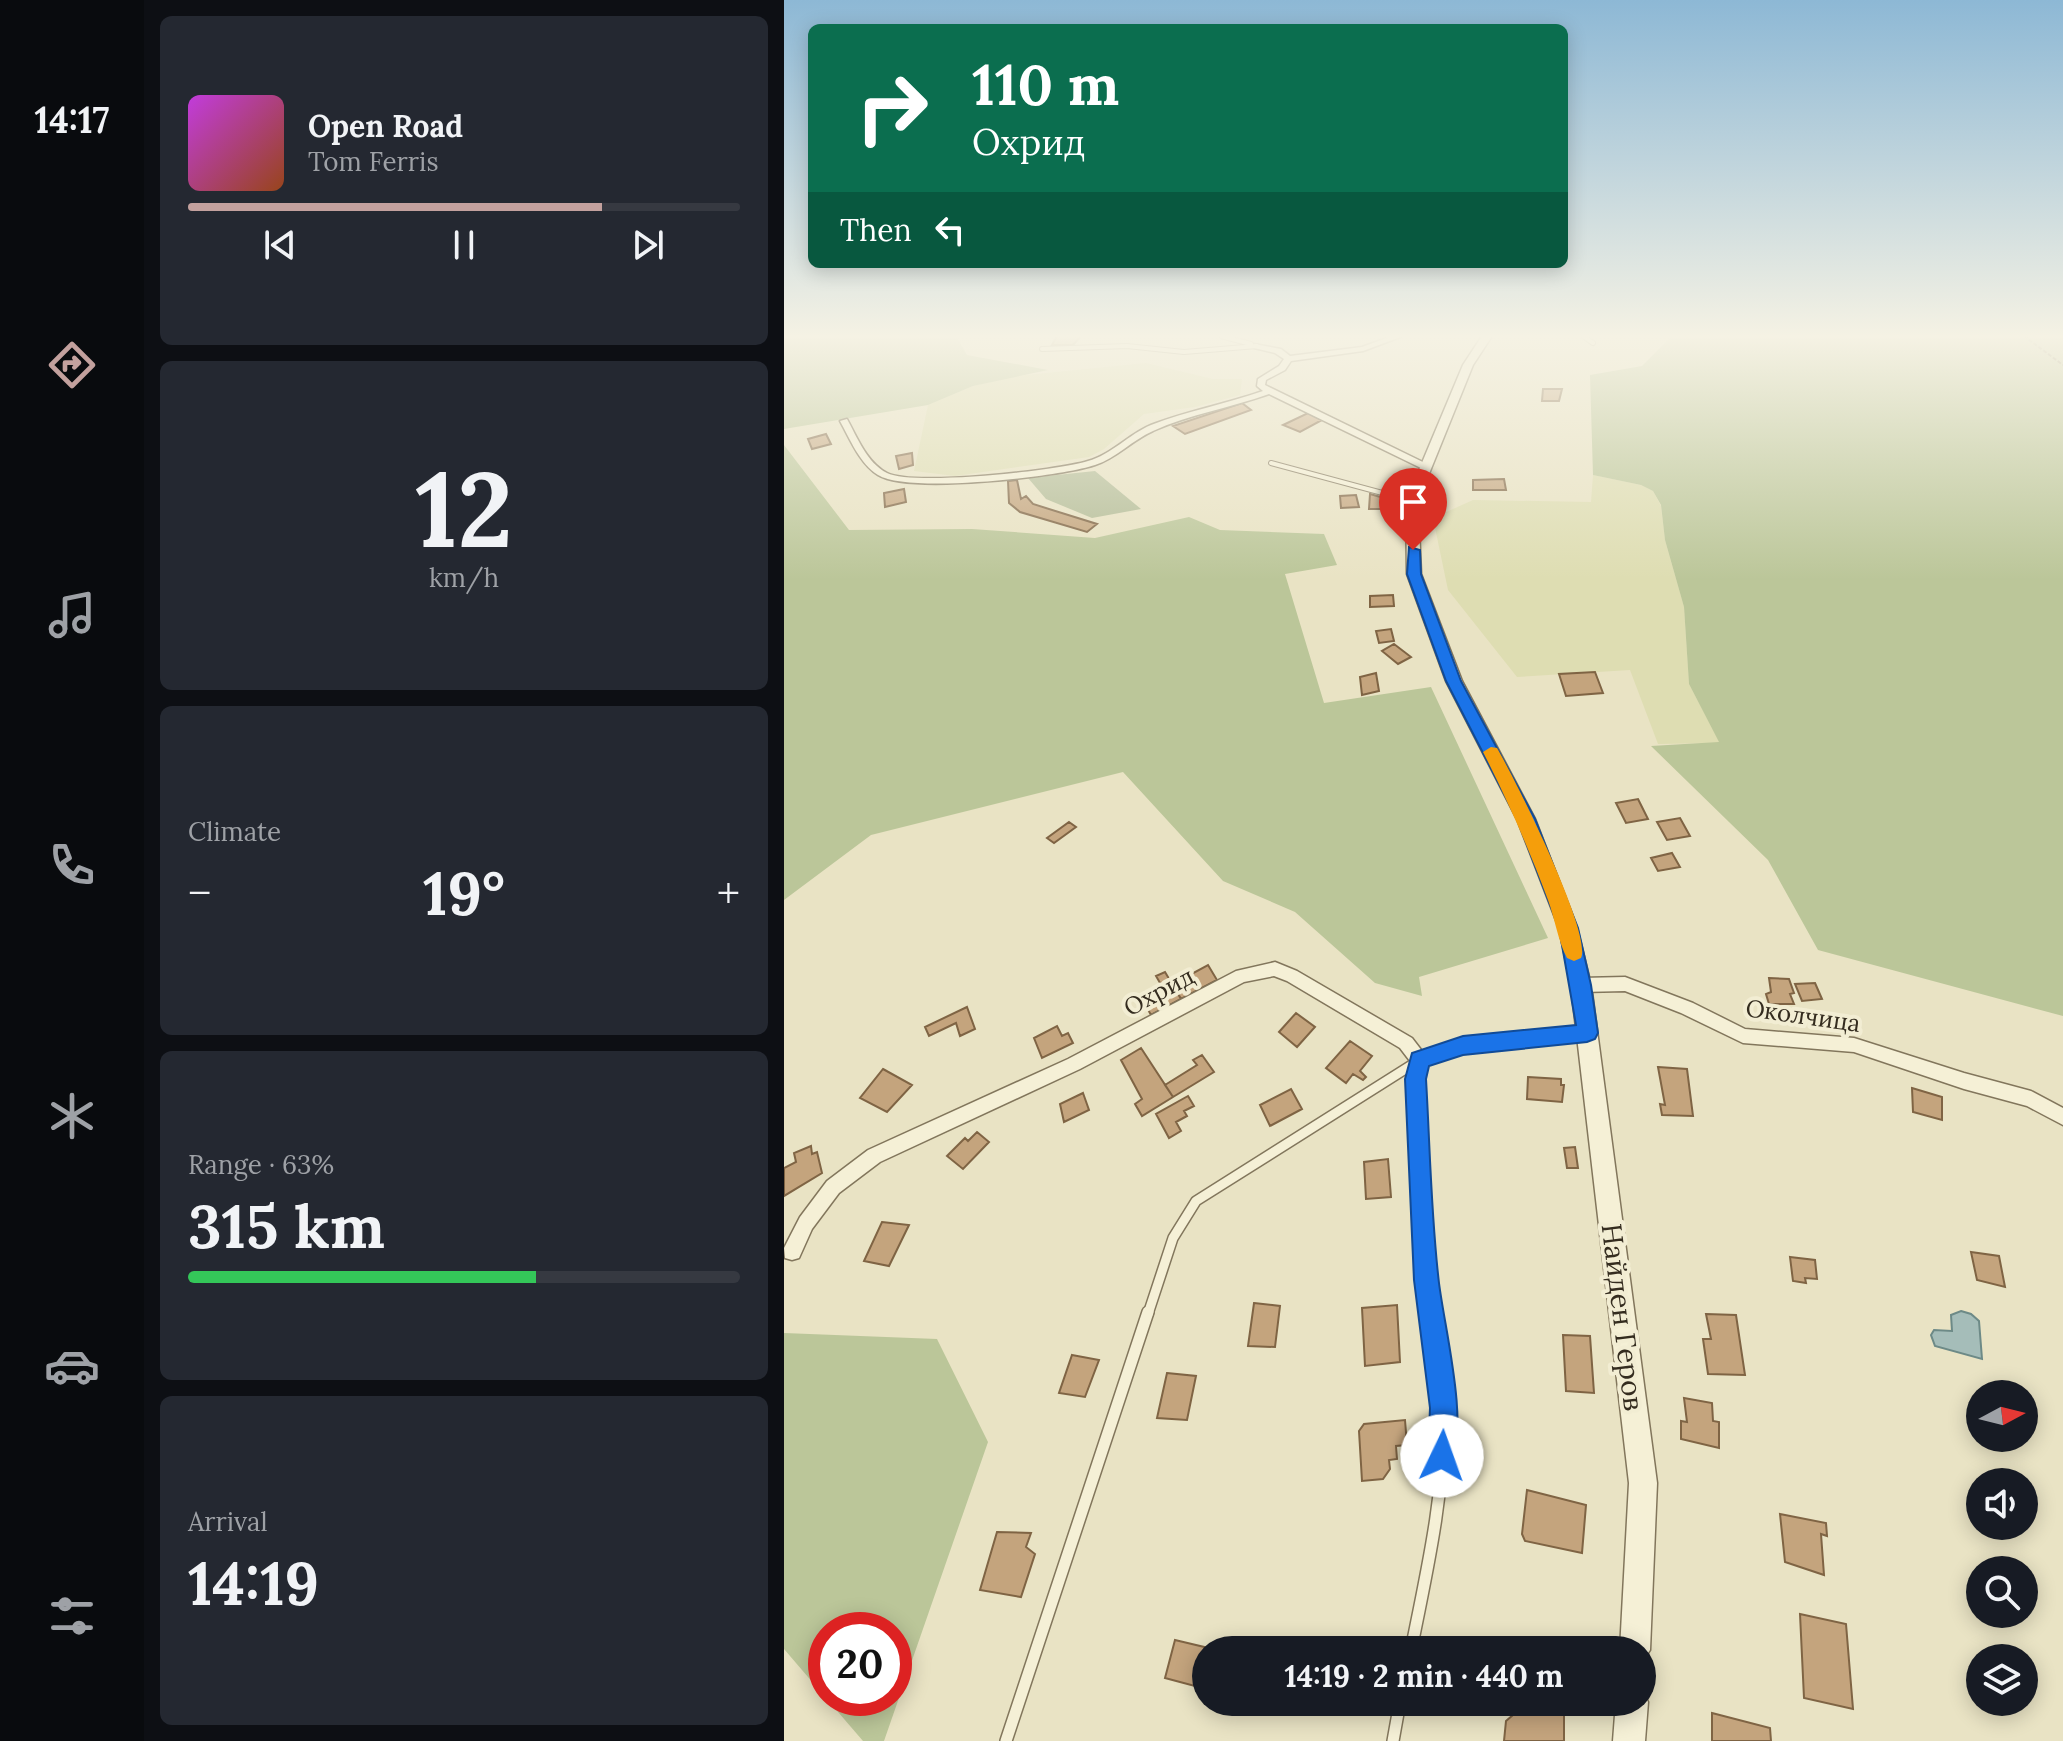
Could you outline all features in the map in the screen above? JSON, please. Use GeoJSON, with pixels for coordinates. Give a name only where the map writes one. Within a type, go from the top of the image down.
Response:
{"type":"FeatureCollection","features":[{"type":"Feature","properties":{"kind":"street"},"geometry":{"type":"LineString","coordinates":[[844,421],[863,452],[884,475],[904,480],[951,479],[1086,465],[1112,455],[1139,434],[1184,417]]}},
{"type":"Feature","properties":{"kind":"street"},"geometry":{"type":"LineString","coordinates":[[1323,417],[1426,467]]}},
{"type":"Feature","properties":{"kind":"street"},"geometry":{"type":"LineString","coordinates":[[1412,501],[1446,417]]}},
{"type":"Feature","properties":{"kind":"street","name":"Найден Геров"},"geometry":{"type":"LineString","coordinates":[[1412,501],[1414,574],[1454,681],[1526,819],[1568,928],[1581,985],[1643,1483],[1636,1636]]}},
{"type":"Feature","properties":{"kind":"street","name":"Охрид"},"geometry":{"type":"LineString","coordinates":[[792,1251],[806,1223],[833,1187],[874,1156],[1061,1070],[1222,985],[1259,970],[1275,969],[1292,976],[1406,1043],[1419,1060]]}},
{"type":"Feature","properties":{"kind":"street","name":"Околчица"},"geometry":{"type":"LineString","coordinates":[[1581,985],[1625,984],[1687,1008],[1743,1036],[1854,1045],[2031,1099],[2063,1117]]}},
{"type":"Feature","properties":{"kind":"street"},"geometry":{"type":"LineString","coordinates":[[1419,1060],[1463,1045],[1587,1033]]}},
{"type":"Feature","properties":{"kind":"street"},"geometry":{"type":"LineString","coordinates":[[1629,1741],[1631,1716]]}},
{"type":"Feature","properties":{"kind":"lane"},"geometry":{"type":"LineString","coordinates":[[1271,463],[1412,501]]}},
{"type":"Feature","properties":{"kind":"lane"},"geometry":{"type":"LineString","coordinates":[[1414,1636],[1435,1530],[1444,1408],[1426,1280],[1415,1079],[1419,1060]]}},
{"type":"Feature","properties":{"kind":"lane"},"geometry":{"type":"LineString","coordinates":[[1006,1741],[1173,1238],[1196,1201],[1419,1060]]}},
{"type":"Feature","properties":{"kind":"lane"},"geometry":{"type":"LineString","coordinates":[[1393,1741],[1397,1716]]}},
{"type":"Feature","properties":{"kind":"green space"},"geometry":{"type":"Polygon","coordinates":[[[784,417],[855,417],[784,429],[784,417]]]}},
{"type":"Feature","properties":{"kind":"green space"},"geometry":{"type":"Polygon","coordinates":[[[925,417],[1140,417],[1104,449],[1089,457],[955,476],[914,471],[925,417]]]}},
{"type":"Feature","properties":{"kind":"green space"},"geometry":{"type":"Polygon","coordinates":[[[1591,417],[2063,417],[2063,1016],[1818,950],[1768,860],[1651,746],[1719,742],[1689,684],[1684,607],[1665,540],[1661,505],[1653,491],[1641,485],[1593,475],[1591,417]]]}},
{"type":"Feature","properties":{"kind":"green space"},"geometry":{"type":"Polygon","coordinates":[[[784,445],[849,530],[972,529],[1095,538],[1189,517],[1220,530],[1324,534],[1337,565],[1285,574],[1324,703],[1431,687],[1548,938],[1419,977],[1422,996],[1375,983],[1295,912],[1223,881],[1123,772],[871,835],[784,900],[784,445]]]}},
{"type":"Feature","properties":{"kind":"green space"},"geometry":{"type":"Polygon","coordinates":[[[1095,471],[1141,509],[1092,518],[1046,499],[1028,478],[1095,471]]]}},
{"type":"Feature","properties":{"kind":"green space"},"geometry":{"type":"Polygon","coordinates":[[[1593,475],[1641,485],[1653,491],[1661,506],[1665,540],[1684,607],[1689,684],[1720,743],[1658,744],[1630,670],[1517,677],[1448,590],[1433,518],[1473,500],[1591,502],[1593,475]]]}},
{"type":"Feature","properties":{"kind":"green space"},"geometry":{"type":"Polygon","coordinates":[[[784,1333],[937,1339],[988,1442],[912,1660],[912,1612],[808,1612],[808,1677],[784,1649],[784,1333]]]}},
{"type":"Feature","properties":{"kind":"green space"},"geometry":{"type":"Polygon","coordinates":[[[841,1716],[893,1716],[884,1741],[863,1741],[841,1716]]]}},
{"type":"Feature","properties":{"kind":"water"},"geometry":{"type":"Polygon","coordinates":[[[1961,1311],[1979,1321],[1982,1359],[1935,1346],[1931,1335],[1934,1330],[1952,1331],[1951,1315],[1961,1311]]]}},
{"type":"Feature","properties":{"kind":"building"},"geometry":{"type":"Polygon","coordinates":[[[1199,417],[1231,417],[1185,434],[1173,426],[1199,417]]]}},
{"type":"Feature","properties":{"kind":"building"},"geometry":{"type":"Polygon","coordinates":[[[1299,417],[1322,420],[1300,432],[1283,425],[1299,417]]]}},
{"type":"Feature","properties":{"kind":"building"},"geometry":{"type":"Polygon","coordinates":[[[826,434],[831,444],[812,449],[808,439],[826,434]]]}},
{"type":"Feature","properties":{"kind":"building"},"geometry":{"type":"Polygon","coordinates":[[[912,453],[913,465],[899,469],[896,456],[912,453]]]}},
{"type":"Feature","properties":{"kind":"building"},"geometry":{"type":"Polygon","coordinates":[[[1504,479],[1506,490],[1473,490],[1473,480],[1504,479]]]}},
{"type":"Feature","properties":{"kind":"building"},"geometry":{"type":"Polygon","coordinates":[[[1017,480],[1021,499],[1026,496],[1033,504],[1097,524],[1087,532],[1020,512],[1009,503],[1008,481],[1017,480]]]}},
{"type":"Feature","properties":{"kind":"building"},"geometry":{"type":"Polygon","coordinates":[[[904,489],[906,502],[885,507],[884,493],[904,489]]]}},
{"type":"Feature","properties":{"kind":"building"},"geometry":{"type":"Polygon","coordinates":[[[1370,494],[1384,498],[1384,509],[1369,509],[1370,494]]]}},
{"type":"Feature","properties":{"kind":"building"},"geometry":{"type":"Polygon","coordinates":[[[1356,495],[1359,507],[1341,508],[1340,496],[1356,495]]]}},
{"type":"Feature","properties":{"kind":"building"},"geometry":{"type":"Polygon","coordinates":[[[1393,595],[1394,606],[1370,607],[1370,596],[1393,595]]]}},
{"type":"Feature","properties":{"kind":"building"},"geometry":{"type":"Polygon","coordinates":[[[1391,629],[1394,641],[1379,643],[1376,631],[1391,629]]]}},
{"type":"Feature","properties":{"kind":"building"},"geometry":{"type":"Polygon","coordinates":[[[1394,644],[1411,657],[1398,664],[1382,651],[1394,644]]]}},
{"type":"Feature","properties":{"kind":"building"},"geometry":{"type":"Polygon","coordinates":[[[1595,672],[1603,693],[1566,696],[1559,674],[1595,672]]]}},
{"type":"Feature","properties":{"kind":"building"},"geometry":{"type":"Polygon","coordinates":[[[1376,673],[1379,691],[1362,695],[1360,677],[1376,673]]]}},
{"type":"Feature","properties":{"kind":"building"},"geometry":{"type":"Polygon","coordinates":[[[1638,799],[1648,819],[1626,823],[1616,803],[1638,799]]]}},
{"type":"Feature","properties":{"kind":"building"},"geometry":{"type":"Polygon","coordinates":[[[1680,818],[1690,836],[1667,840],[1657,822],[1680,818]]]}},
{"type":"Feature","properties":{"kind":"building"},"geometry":{"type":"Polygon","coordinates":[[[1069,822],[1076,827],[1054,843],[1047,838],[1069,822]]]}},
{"type":"Feature","properties":{"kind":"building"},"geometry":{"type":"Polygon","coordinates":[[[1672,853],[1680,867],[1658,871],[1651,858],[1672,853]]]}},
{"type":"Feature","properties":{"kind":"building"},"geometry":{"type":"Polygon","coordinates":[[[1208,965],[1217,980],[1181,999],[1173,984],[1208,965]]]}},
{"type":"Feature","properties":{"kind":"building"},"geometry":{"type":"Polygon","coordinates":[[[1165,972],[1181,999],[1151,1015],[1142,999],[1163,988],[1156,976],[1165,972]]]}},
{"type":"Feature","properties":{"kind":"building"},"geometry":{"type":"Polygon","coordinates":[[[1769,978],[1789,979],[1794,1004],[1769,1004],[1766,994],[1771,992],[1769,978]]]}},
{"type":"Feature","properties":{"kind":"building"},"geometry":{"type":"Polygon","coordinates":[[[1815,983],[1822,999],[1802,1001],[1795,984],[1815,983]]]}},
{"type":"Feature","properties":{"kind":"building"},"geometry":{"type":"Polygon","coordinates":[[[967,1007],[975,1029],[960,1036],[956,1023],[929,1036],[925,1027],[967,1007]]]}},
{"type":"Feature","properties":{"kind":"building"},"geometry":{"type":"Polygon","coordinates":[[[1296,1013],[1315,1027],[1297,1047],[1279,1032],[1296,1013]]]}},
{"type":"Feature","properties":{"kind":"building"},"geometry":{"type":"Polygon","coordinates":[[[1057,1026],[1062,1036],[1068,1033],[1073,1043],[1042,1058],[1034,1038],[1057,1026]]]}},
{"type":"Feature","properties":{"kind":"building"},"geometry":{"type":"Polygon","coordinates":[[[1350,1041],[1372,1056],[1360,1071],[1366,1077],[1363,1080],[1353,1074],[1346,1083],[1326,1068],[1350,1041]]]}},
{"type":"Feature","properties":{"kind":"building"},"geometry":{"type":"Polygon","coordinates":[[[1141,1048],[1173,1097],[1142,1116],[1135,1104],[1142,1099],[1121,1060],[1141,1048]]]}},
{"type":"Feature","properties":{"kind":"building"},"geometry":{"type":"Polygon","coordinates":[[[1202,1055],[1214,1072],[1173,1097],[1165,1085],[1197,1065],[1193,1060],[1202,1055]]]}},
{"type":"Feature","properties":{"kind":"building"},"geometry":{"type":"Polygon","coordinates":[[[1658,1067],[1687,1069],[1693,1116],[1662,1115],[1660,1104],[1665,1105],[1658,1067]]]}},
{"type":"Feature","properties":{"kind":"building"},"geometry":{"type":"Polygon","coordinates":[[[883,1069],[912,1085],[887,1112],[860,1098],[883,1069]]]}},
{"type":"Feature","properties":{"kind":"building"},"geometry":{"type":"Polygon","coordinates":[[[1528,1077],[1561,1079],[1561,1085],[1564,1085],[1562,1102],[1527,1099],[1528,1077]]]}},
{"type":"Feature","properties":{"kind":"building"},"geometry":{"type":"Polygon","coordinates":[[[1912,1088],[1942,1097],[1942,1120],[1913,1112],[1912,1088]]]}},
{"type":"Feature","properties":{"kind":"building"},"geometry":{"type":"Polygon","coordinates":[[[1291,1089],[1302,1109],[1270,1126],[1260,1105],[1291,1089]]]}},
{"type":"Feature","properties":{"kind":"building"},"geometry":{"type":"Polygon","coordinates":[[[1083,1093],[1089,1110],[1064,1122],[1060,1104],[1083,1093]]]}},
{"type":"Feature","properties":{"kind":"building"},"geometry":{"type":"Polygon","coordinates":[[[1188,1096],[1194,1106],[1184,1111],[1187,1116],[1176,1122],[1181,1131],[1169,1138],[1156,1114],[1188,1096]]]}},
{"type":"Feature","properties":{"kind":"building"},"geometry":{"type":"Polygon","coordinates":[[[977,1132],[989,1142],[963,1169],[947,1156],[965,1138],[968,1141],[977,1132]]]}},
{"type":"Feature","properties":{"kind":"building"},"geometry":{"type":"Polygon","coordinates":[[[811,1146],[812,1154],[817,1152],[822,1173],[784,1196],[784,1168],[796,1162],[794,1153],[811,1146]]]}},
{"type":"Feature","properties":{"kind":"building"},"geometry":{"type":"Polygon","coordinates":[[[1575,1147],[1578,1168],[1567,1168],[1564,1148],[1575,1147]]]}},
{"type":"Feature","properties":{"kind":"building"},"geometry":{"type":"Polygon","coordinates":[[[1388,1159],[1391,1197],[1366,1199],[1364,1162],[1388,1159]]]}},
{"type":"Feature","properties":{"kind":"building"},"geometry":{"type":"Polygon","coordinates":[[[882,1222],[909,1225],[889,1266],[864,1261],[882,1222]]]}},
{"type":"Feature","properties":{"kind":"building"},"geometry":{"type":"Polygon","coordinates":[[[1971,1252],[1999,1256],[2005,1287],[1977,1280],[1971,1252]]]}},
{"type":"Feature","properties":{"kind":"building"},"geometry":{"type":"Polygon","coordinates":[[[1790,1257],[1815,1260],[1817,1279],[1805,1278],[1806,1283],[1793,1281],[1790,1257]]]}},
{"type":"Feature","properties":{"kind":"building"},"geometry":{"type":"Polygon","coordinates":[[[1254,1303],[1280,1306],[1275,1347],[1248,1346],[1254,1303]]]}},
{"type":"Feature","properties":{"kind":"building"},"geometry":{"type":"Polygon","coordinates":[[[1397,1305],[1400,1362],[1365,1366],[1362,1308],[1397,1305]]]}},
{"type":"Feature","properties":{"kind":"building"},"geometry":{"type":"Polygon","coordinates":[[[1706,1314],[1736,1315],[1745,1375],[1708,1374],[1703,1339],[1711,1339],[1706,1314]]]}},
{"type":"Feature","properties":{"kind":"building"},"geometry":{"type":"Polygon","coordinates":[[[1563,1335],[1590,1336],[1594,1393],[1566,1391],[1563,1335]]]}},
{"type":"Feature","properties":{"kind":"building"},"geometry":{"type":"Polygon","coordinates":[[[1072,1355],[1099,1360],[1085,1397],[1059,1393],[1072,1355]]]}},
{"type":"Feature","properties":{"kind":"building"},"geometry":{"type":"Polygon","coordinates":[[[1167,1373],[1196,1376],[1187,1420],[1157,1418],[1167,1373]]]}},
{"type":"Feature","properties":{"kind":"building"},"geometry":{"type":"Polygon","coordinates":[[[1684,1398],[1712,1403],[1713,1421],[1719,1422],[1719,1448],[1681,1439],[1681,1421],[1687,1422],[1684,1398]]]}},
{"type":"Feature","properties":{"kind":"building"},"geometry":{"type":"Polygon","coordinates":[[[1405,1420],[1407,1445],[1396,1446],[1397,1459],[1389,1460],[1390,1469],[1383,1479],[1362,1481],[1359,1431],[1364,1424],[1405,1420]]]}},
{"type":"Feature","properties":{"kind":"building"},"geometry":{"type":"Polygon","coordinates":[[[1527,1490],[1586,1505],[1582,1553],[1525,1541],[1522,1534],[1527,1490]]]}},
{"type":"Feature","properties":{"kind":"building"},"geometry":{"type":"Polygon","coordinates":[[[1780,1514],[1826,1523],[1827,1536],[1821,1534],[1824,1575],[1785,1562],[1780,1514]]]}},
{"type":"Feature","properties":{"kind":"building"},"geometry":{"type":"Polygon","coordinates":[[[997,1532],[1031,1533],[1026,1547],[1035,1554],[1021,1597],[980,1590],[997,1532]]]}},
{"type":"Feature","properties":{"kind":"building"},"geometry":{"type":"Polygon","coordinates":[[[1800,1614],[1846,1624],[1853,1709],[1804,1698],[1800,1614]]]}},
{"type":"Feature","properties":{"kind":"building"},"geometry":{"type":"Polygon","coordinates":[[[1175,1640],[1192,1644],[1192,1685],[1165,1678],[1175,1640]]]}},
{"type":"Feature","properties":{"kind":"building"},"geometry":{"type":"Polygon","coordinates":[[[1712,1713],[1770,1728],[1771,1741],[1712,1741],[1712,1713]]]}},
{"type":"Feature","properties":{"kind":"building"},"geometry":{"type":"Polygon","coordinates":[[[1512,1716],[1564,1716],[1564,1741],[1504,1741],[1506,1721],[1512,1716]]]}},
{"type":"Feature","properties":{"kind":"slow traffic"},"geometry":{"type":"LineString","coordinates":[[1491,752],[1526,819],[1568,928],[1574,953]]}},
{"type":"Feature","properties":{"kind":"route"},"geometry":{"type":"LineString","coordinates":[[1413,550],[1414,574],[1454,681],[1526,819],[1568,928],[1581,985],[1587,1033],[1463,1045],[1419,1060],[1415,1079],[1426,1280],[1444,1408],[1442,1456]]}}]}
